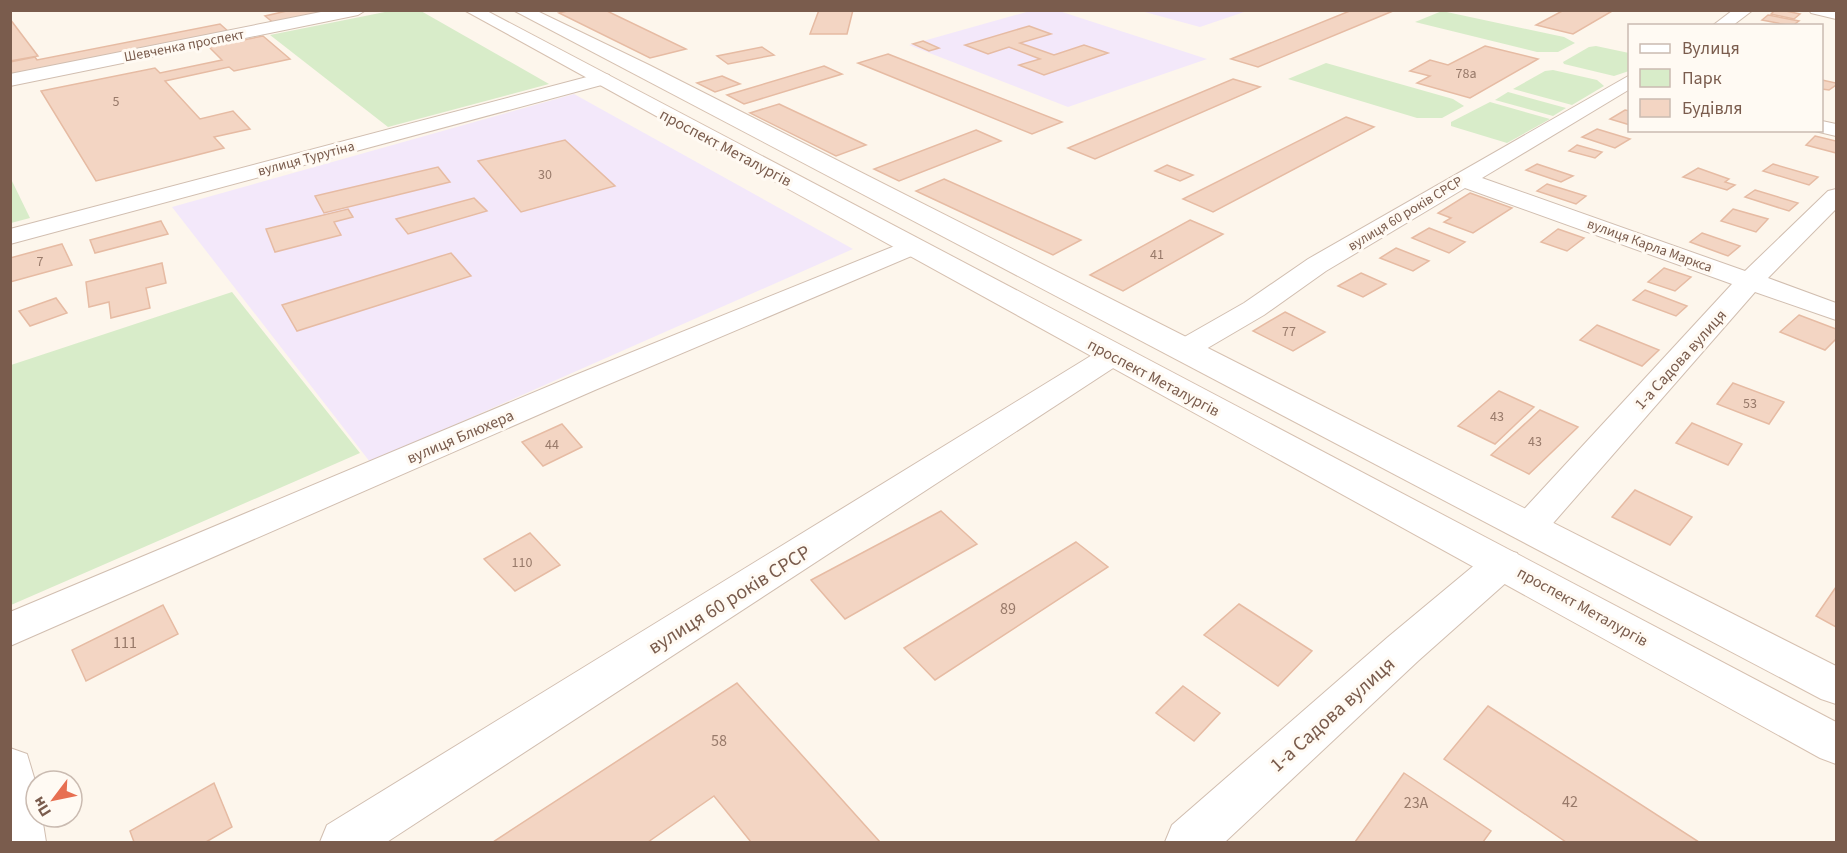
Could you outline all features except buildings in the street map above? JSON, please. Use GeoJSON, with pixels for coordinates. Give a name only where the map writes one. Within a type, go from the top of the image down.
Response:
{"type":"FeatureCollection","features":[{"type":"Feature","properties":{"kind":"street","name":"Шевченка проспект"},"geometry":{"type":"LineString","coordinates":[[10,80],[358,10]]}},
{"type":"Feature","properties":{"kind":"street","name":"проспект Металургів"},"geometry":{"type":"LineString","coordinates":[[471,10],[1836,744]]}},
{"type":"Feature","properties":{"kind":"street","name":"проспект Металургів"},"geometry":{"type":"LineString","coordinates":[[521,10],[642,69],[1836,686]]}},
{"type":"Feature","properties":{"kind":"street"},"geometry":{"type":"LineString","coordinates":[[1723,24],[1745,10]]}},
{"type":"Feature","properties":{"kind":"street"},"geometry":{"type":"LineString","coordinates":[[1816,10],[1836,14]]}},
{"type":"Feature","properties":{"kind":"street","name":"вулиця Турутіна"},"geometry":{"type":"LineString","coordinates":[[10,237],[642,69]]}},
{"type":"Feature","properties":{"kind":"street","name":"вулиця 60 років СРСР"},"geometry":{"type":"LineString","coordinates":[[345,843],[1129,363],[1183,350],[1254,309],[1317,266],[1628,82]]}},
{"type":"Feature","properties":{"kind":"street","name":"вулиця Карла Маркса"},"geometry":{"type":"LineString","coordinates":[[1463,179],[1836,312]]}},
{"type":"Feature","properties":{"kind":"street","name":"1-а Садова вулиця"},"geometry":{"type":"LineString","coordinates":[[1190,843],[1403,649],[1503,563],[1528,528],[1750,281],[1836,196]]}},
{"type":"Feature","properties":{"kind":"street","name":"вулиця Блюхера"},"geometry":{"type":"LineString","coordinates":[[10,630],[584,383],[926,254],[975,242]]}},
{"type":"Feature","properties":{"kind":"street"},"geometry":{"type":"LineString","coordinates":[[10,769],[21,843]]}},
{"type":"Feature","properties":{"kind":"shaded area"},"geometry":{"type":"Polygon","coordinates":[[[1056,10],[1207,59],[1068,107],[909,45],[1030,11],[1056,10]]]}},
{"type":"Feature","properties":{"kind":"shaded area"},"geometry":{"type":"Polygon","coordinates":[[[1141,11],[1247,11],[1200,27],[1141,11]]]}},
{"type":"Feature","properties":{"kind":"shaded area"},"geometry":{"type":"Polygon","coordinates":[[[574,94],[853,249],[370,462],[172,207],[574,94]]]}},
{"type":"Feature","properties":{"kind":"green space"},"geometry":{"type":"Polygon","coordinates":[[[390,11],[421,11],[549,84],[388,127],[270,35],[390,11]]]}},
{"type":"Feature","properties":{"kind":"green space"},"geometry":{"type":"Polygon","coordinates":[[[1442,11],[1564,37],[1575,43],[1558,52],[1537,52],[1415,22],[1442,11]]]}},
{"type":"Feature","properties":{"kind":"green space"},"geometry":{"type":"Polygon","coordinates":[[[1596,46],[1628,53],[1628,71],[1614,76],[1564,64],[1563,62],[1589,47],[1596,46]]]}},
{"type":"Feature","properties":{"kind":"green space"},"geometry":{"type":"Polygon","coordinates":[[[1326,63],[1453,99],[1464,106],[1442,118],[1417,118],[1288,79],[1326,63]]]}},
{"type":"Feature","properties":{"kind":"green space"},"geometry":{"type":"Polygon","coordinates":[[[1553,70],[1597,80],[1604,86],[1572,105],[1513,89],[1545,71],[1553,70]]]}},
{"type":"Feature","properties":{"kind":"green space"},"geometry":{"type":"Polygon","coordinates":[[[1508,92],[1566,108],[1553,116],[1495,100],[1508,92]]]}},
{"type":"Feature","properties":{"kind":"green space"},"geometry":{"type":"Polygon","coordinates":[[[1490,102],[1550,119],[1507,143],[1451,126],[1451,122],[1490,102]]]}},
{"type":"Feature","properties":{"kind":"green space"},"geometry":{"type":"Polygon","coordinates":[[[11,179],[30,218],[10,223],[11,179]]]}},
{"type":"Feature","properties":{"kind":"green space"},"geometry":{"type":"Polygon","coordinates":[[[232,292],[360,453],[11,605],[11,365],[232,292]]]}}]}
